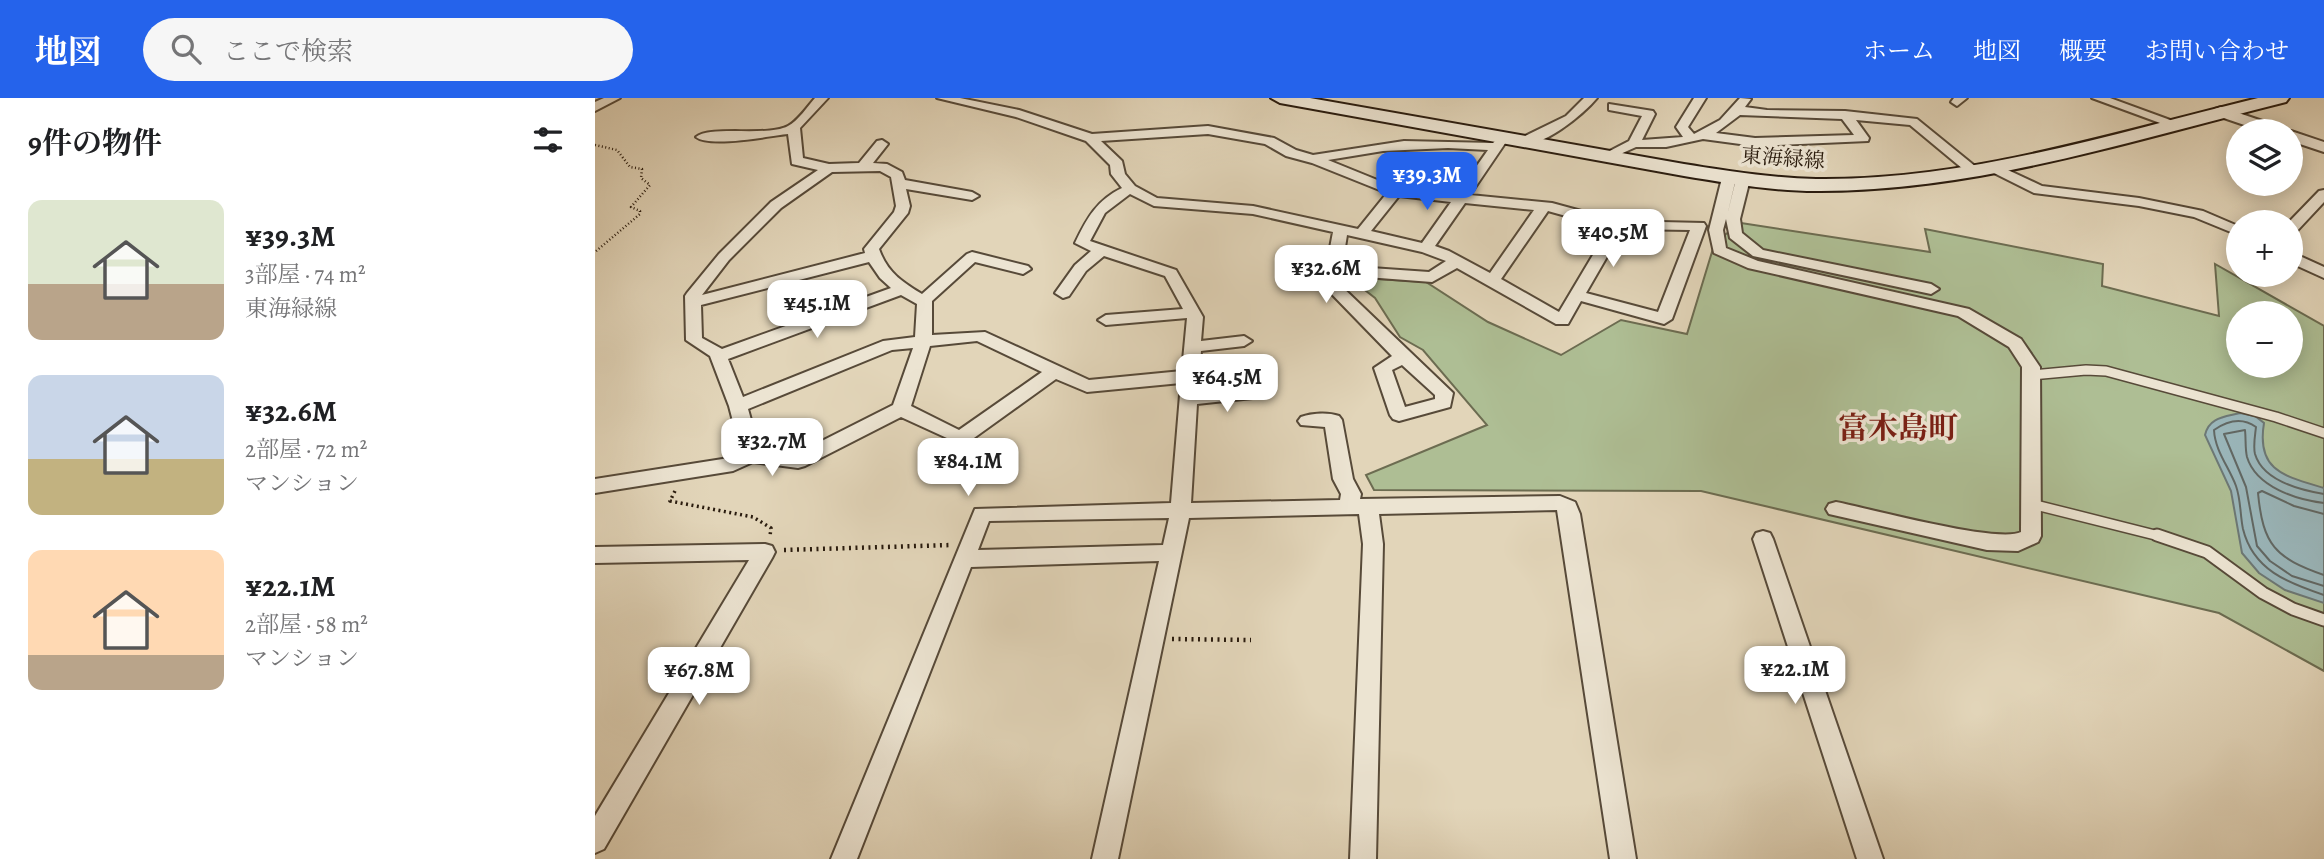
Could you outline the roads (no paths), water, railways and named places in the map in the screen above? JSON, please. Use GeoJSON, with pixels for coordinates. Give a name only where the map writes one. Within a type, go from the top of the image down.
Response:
{"type":"FeatureCollection","features":[{"type":"Feature","properties":{"kind":"main road","name":"東海緑線"},"geometry":{"type":"LineString","coordinates":[[1280,98],[1499,142],[1524,142],[1737,178],[1816,185],[1933,178],[1994,168],[2263,100]]}},
{"type":"Feature","properties":{"kind":"street"},"geometry":{"type":"LineString","coordinates":[[595,107],[614,98]]}},
{"type":"Feature","properties":{"kind":"street"},"geometry":{"type":"LineString","coordinates":[[702,138],[745,136],[794,129],[822,98]]}},
{"type":"Feature","properties":{"kind":"street"},"geometry":{"type":"LineString","coordinates":[[943,98],[1019,114],[1091,138],[1208,130],[1269,141],[1291,153],[1313,159],[1395,192],[1544,206],[1618,225],[1699,226],[1664,319],[1577,296]]}},
{"type":"Feature","properties":{"kind":"street"},"geometry":{"type":"LineString","coordinates":[[1524,142],[1570,119],[1591,98]]}},
{"type":"Feature","properties":{"kind":"street"},"geometry":{"type":"LineString","coordinates":[[1700,98],[1682,127],[1698,137],[1755,142],[1863,138],[1845,115]]}},
{"type":"Feature","properties":{"kind":"street"},"geometry":{"type":"LineString","coordinates":[[2098,98],[2175,124]]}},
{"type":"Feature","properties":{"kind":"street"},"geometry":{"type":"LineString","coordinates":[[1607,156],[1634,143],[1662,144],[1698,137],[1724,124],[1742,104],[1767,114],[1845,115],[1913,122],[1974,171]]}},
{"type":"Feature","properties":{"kind":"street"},"geometry":{"type":"LineString","coordinates":[[1613,107],[1649,114],[1634,143]]}},
{"type":"Feature","properties":{"kind":"street"},"geometry":{"type":"LineString","coordinates":[[2221,112],[2242,119]]}},
{"type":"Feature","properties":{"kind":"street"},"geometry":{"type":"LineString","coordinates":[[595,486],[733,464],[751,455],[798,461],[901,409],[923,341],[926,311],[923,301],[884,275],[871,249],[901,213],[903,206],[897,175],[890,171],[863,167],[829,168],[797,161],[794,129]]}},
{"type":"Feature","properties":{"kind":"street"},"geometry":{"type":"LineString","coordinates":[[1091,138],[1117,164],[1118,174],[1130,189],[1154,202],[1254,210],[1426,248],[1457,261],[1562,320],[1618,225]]}},
{"type":"Feature","properties":{"kind":"street"},"geometry":{"type":"LineString","coordinates":[[2303,140],[2324,148]]}},
{"type":"Feature","properties":{"kind":"street"},"geometry":{"type":"LineString","coordinates":[[1313,159],[1402,143],[1499,142]]}},
{"type":"Feature","properties":{"kind":"street"},"geometry":{"type":"LineString","coordinates":[[1426,248],[1499,142]]}},
{"type":"Feature","properties":{"kind":"street"},"geometry":{"type":"LineString","coordinates":[[863,167],[882,144]]}},
{"type":"Feature","properties":{"kind":"street"},"geometry":{"type":"LineString","coordinates":[[751,455],[738,406],[719,356],[694,340],[692,296],[724,257],[776,205],[829,168]]}},
{"type":"Feature","properties":{"kind":"street"},"geometry":{"type":"LineString","coordinates":[[1994,168],[2039,190],[2140,202],[2198,214],[2226,226]]}},
{"type":"Feature","properties":{"kind":"street"},"geometry":{"type":"LineString","coordinates":[[1737,178],[1733,219],[1735,235],[1758,253],[1931,289]]}},
{"type":"Feature","properties":{"kind":"street"},"geometry":{"type":"LineString","coordinates":[[1737,178],[1716,230],[1719,250],[1753,265],[1963,312],[2015,343],[2031,367],[2031,536],[2018,543],[2005,544],[1965,538],[1836,509]]}},
{"type":"Feature","properties":{"kind":"street"},"geometry":{"type":"LineString","coordinates":[[898,183],[972,196]]}},
{"type":"Feature","properties":{"kind":"street"},"geometry":{"type":"LineString","coordinates":[[1105,859],[1179,512],[1195,317],[1171,274],[1082,243],[1099,208],[1130,189]]}},
{"type":"Feature","properties":{"kind":"street"},"geometry":{"type":"LineString","coordinates":[[1362,233],[1395,192]]}},
{"type":"Feature","properties":{"kind":"street"},"geometry":{"type":"LineString","coordinates":[[2303,216],[2324,194]]}},
{"type":"Feature","properties":{"kind":"street"},"geometry":{"type":"LineString","coordinates":[[1492,281],[1544,206]]}},
{"type":"Feature","properties":{"kind":"street"},"geometry":{"type":"LineString","coordinates":[[1341,228],[1331,285],[1354,302],[1384,338],[1405,356]]}},
{"type":"Feature","properties":{"kind":"street"},"geometry":{"type":"LineString","coordinates":[[1063,293],[1080,268],[1102,250]]}},
{"type":"Feature","properties":{"kind":"street"},"geometry":{"type":"LineString","coordinates":[[693,302],[873,257]]}},
{"type":"Feature","properties":{"kind":"street"},"geometry":{"type":"LineString","coordinates":[[923,301],[972,257],[1023,269]]}},
{"type":"Feature","properties":{"kind":"street"},"geometry":{"type":"LineString","coordinates":[[1333,270],[1432,277],[1457,261]]}},
{"type":"Feature","properties":{"kind":"street"},"geometry":{"type":"LineString","coordinates":[[2303,263],[2324,273]]}},
{"type":"Feature","properties":{"kind":"street"},"geometry":{"type":"LineString","coordinates":[[719,356],[903,289]]}},
{"type":"Feature","properties":{"kind":"street"},"geometry":{"type":"LineString","coordinates":[[1106,320],[1192,313]]}},
{"type":"Feature","properties":{"kind":"street"},"geometry":{"type":"LineString","coordinates":[[738,406],[890,345],[979,336],[1087,386],[1190,376]]}},
{"type":"Feature","properties":{"kind":"street"},"geometry":{"type":"LineString","coordinates":[[1192,347],[1244,341]]}},
{"type":"Feature","properties":{"kind":"street"},"geometry":{"type":"LineString","coordinates":[[901,409],[960,438],[1055,370]]}},
{"type":"Feature","properties":{"kind":"street"},"geometry":{"type":"LineString","coordinates":[[1188,399],[1262,391]]}},
{"type":"Feature","properties":{"kind":"street"},"geometry":{"type":"LineString","coordinates":[[1307,421],[1333,420],[1343,479],[1359,505],[1373,544],[1363,859]]}},
{"type":"Feature","properties":{"kind":"street"},"geometry":{"type":"LineString","coordinates":[[844,859],[982,514],[1560,503],[1568,507],[1623,859]]}},
{"type":"Feature","properties":{"kind":"street"},"geometry":{"type":"LineString","coordinates":[[1763,540],[1870,859]]}},
{"type":"Feature","properties":{"kind":"street"},"geometry":{"type":"LineString","coordinates":[[595,555],[766,551],[595,840]]}},
{"type":"Feature","properties":{"kind":"street"},"geometry":{"type":"LineString","coordinates":[[967,552],[1171,553]]}},
{"type":"Feature","properties":{"kind":"lane"},"geometry":{"type":"LineString","coordinates":[[2031,374],[2042,376],[2079,368],[2095,369],[2276,417],[2324,433]]}},
{"type":"Feature","properties":{"kind":"lane"},"geometry":{"type":"LineString","coordinates":[[2032,504],[2159,536],[2207,552],[2263,593],[2293,609],[2324,620]]}},
{"type":"Feature","properties":{"kind":"water"},"geometry":{"type":"Polygon","coordinates":[[[2240,413],[2255,416],[2264,423],[2264,452],[2276,469],[2297,480],[2324,488],[2324,603],[2285,590],[2259,573],[2242,553],[2231,491],[2205,435],[2214,421],[2240,413]]]}},
{"type":"Feature","properties":{"kind":"district","name":"富木島町"},"geometry":{"type":"Point","coordinates":[1898,428]}}]}
